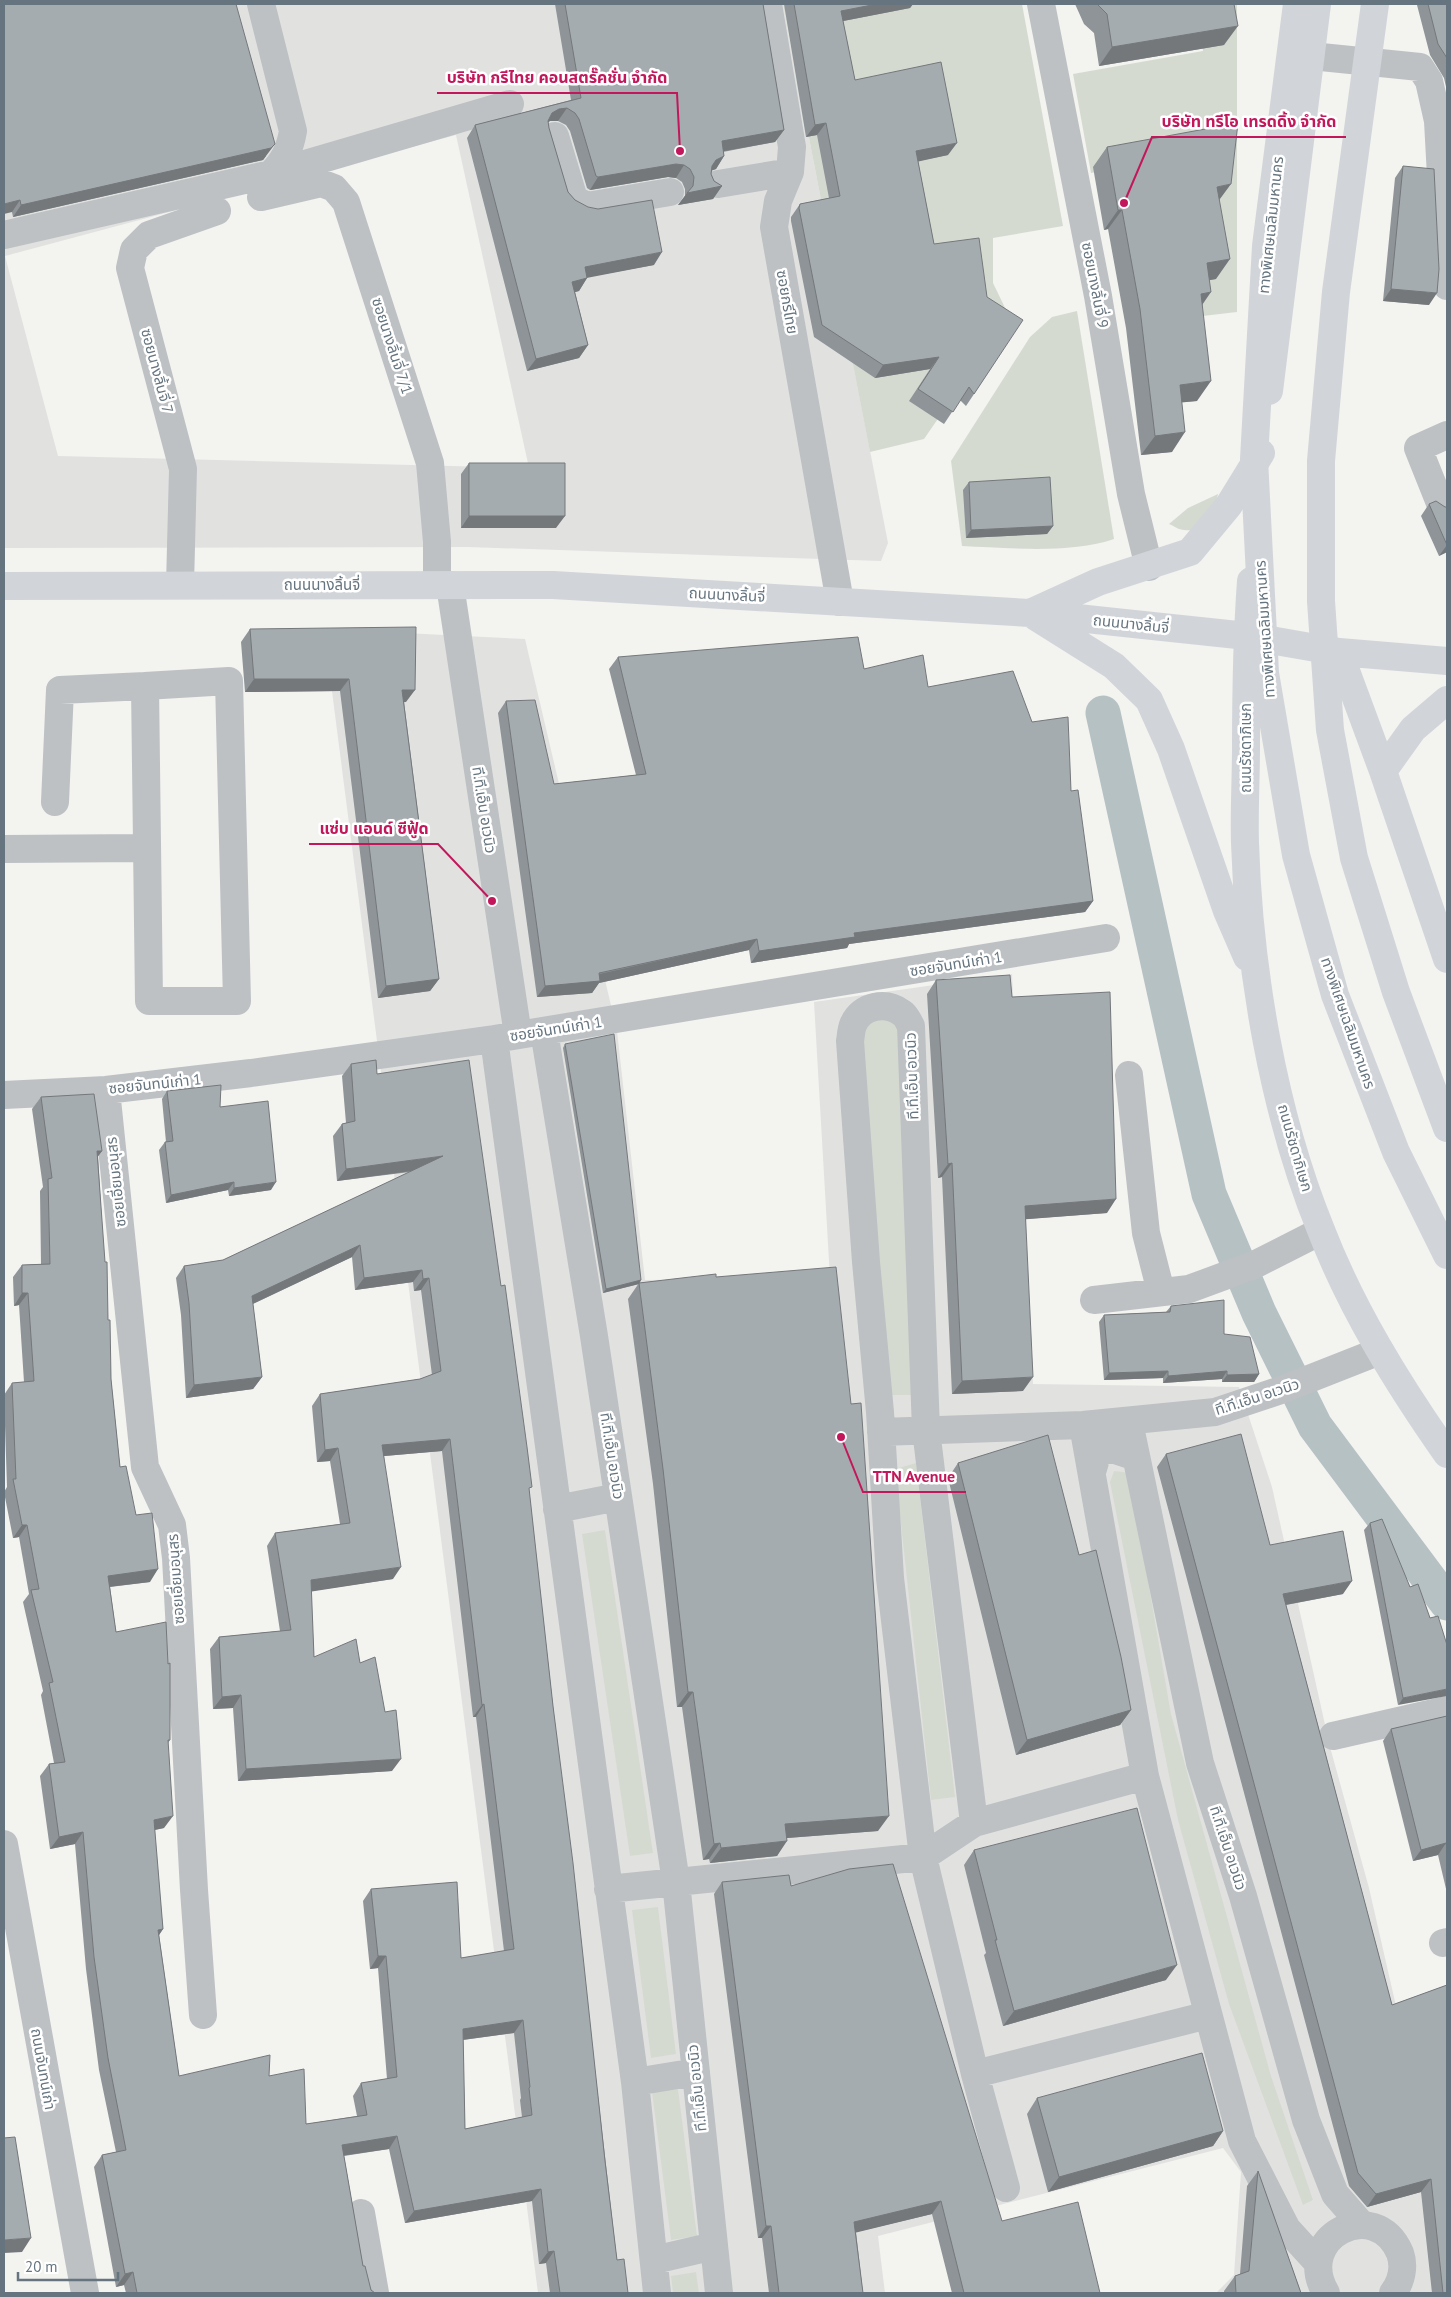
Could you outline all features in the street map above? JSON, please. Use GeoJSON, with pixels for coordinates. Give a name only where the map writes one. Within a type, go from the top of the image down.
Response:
{"type":"FeatureCollection","features":[{"type":"Feature","properties":{"kind":"main road","name":"ทางพิเศษเฉลิมมหานคร"},"geometry":{"type":"LineString","coordinates":[[1297,4],[1266,246],[1254,459],[1265,673],[1296,855],[1335,995],[1396,1152],[1447,1255]]}},
{"type":"Feature","properties":{"kind":"main road","name":"ถนนรัชดาภิเษก"},"geometry":{"type":"LineString","coordinates":[[1317,4],[1261,451],[1247,636],[1245,844],[1256,978],[1278,1088],[1301,1178],[1321,1231],[1349,1294],[1380,1351],[1447,1454]]}},
{"type":"Feature","properties":{"kind":"main road"},"geometry":{"type":"LineString","coordinates":[[1375,4],[1336,292],[1321,461],[1320,601],[1330,730],[1354,858],[1396,992],[1447,1128]]}},
{"type":"Feature","properties":{"kind":"main road"},"geometry":{"type":"LineString","coordinates":[[1030,613],[1098,582],[1149,567],[1190,552],[1229,504],[1261,451]]}},
{"type":"Feature","properties":{"kind":"main road","name":"ถนนนางลิ้นจี่"},"geometry":{"type":"LineString","coordinates":[[4,586],[553,585],[1030,613],[1247,636],[1339,652],[1447,661]]}},
{"type":"Feature","properties":{"kind":"main road"},"geometry":{"type":"LineString","coordinates":[[1030,613],[1114,666],[1149,700],[1171,749],[1227,911],[1256,978]]}},
{"type":"Feature","properties":{"kind":"main road"},"geometry":{"type":"LineString","coordinates":[[1339,652],[1383,771],[1447,959]]}},
{"type":"Feature","properties":{"kind":"main road"},"geometry":{"type":"LineString","coordinates":[[1383,771],[1413,729],[1447,700]]}},
{"type":"Feature","properties":{"kind":"street"},"geometry":{"type":"LineString","coordinates":[[261,4],[293,131],[290,147],[285,158],[266,186]]}},
{"type":"Feature","properties":{"kind":"street","name":"ซอยกรีไทย"},"geometry":{"type":"LineString","coordinates":[[768,4],[792,147],[790,172],[778,201],[774,227],[840,602]]}},
{"type":"Feature","properties":{"kind":"street","name":"ซอยนางลิ้นจี่ 9"},"geometry":{"type":"LineString","coordinates":[[1041,4],[1098,296],[1131,494],[1149,567]]}},
{"type":"Feature","properties":{"kind":"street"},"geometry":{"type":"LineString","coordinates":[[1311,56],[1420,67],[1429,81],[1438,120],[1447,286]]}},
{"type":"Feature","properties":{"kind":"street"},"geometry":{"type":"LineString","coordinates":[[4,235],[266,186],[510,104]]}},
{"type":"Feature","properties":{"kind":"street"},"geometry":{"type":"LineString","coordinates":[[555,136],[574,199],[587,206],[670,192]]}},
{"type":"Feature","properties":{"kind":"street"},"geometry":{"type":"LineString","coordinates":[[718,184],[790,172]]}},
{"type":"Feature","properties":{"kind":"street","name":"ซอยนางลิ้นจี่ 7/1"},"geometry":{"type":"LineString","coordinates":[[266,186],[321,183],[334,188],[346,202],[430,463],[443,585]]}},
{"type":"Feature","properties":{"kind":"street","name":"ซอยนางลิ้นจี่ 7"},"geometry":{"type":"LineString","coordinates":[[180,585],[183,469],[130,268],[134,250],[149,235],[218,211]]}},
{"type":"Feature","properties":{"kind":"street"},"geometry":{"type":"LineString","coordinates":[[1440,503],[1418,448],[1447,435]]}},
{"type":"Feature","properties":{"kind":"street","name":"ที.ที.เอ็น อเวนิว"},"geometry":{"type":"LineString","coordinates":[[443,585],[518,1035],[594,1336],[676,1882],[719,2293]]}},
{"type":"Feature","properties":{"kind":"street"},"geometry":{"type":"LineString","coordinates":[[55,802],[60,690],[229,681],[237,1001],[149,1001],[145,686]]}},
{"type":"Feature","properties":{"kind":"street"},"geometry":{"type":"LineString","coordinates":[[4,849],[146,848]]}},
{"type":"Feature","properties":{"kind":"street","name":"ซอยจันทน์เก่า 1"},"geometry":{"type":"LineString","coordinates":[[4,1095],[106,1090],[260,1071],[518,1035],[1106,938]]}},
{"type":"Feature","properties":{"kind":"street","name":"ที.ที.เอ็น อเวนิว"},"geometry":{"type":"LineString","coordinates":[[974,1823],[926,1430],[911,1026],[904,1014],[888,1005],[862,1012],[853,1025],[850,1041],[866,1262],[881,1432],[890,1578],[923,1857],[975,2074],[1006,2188]]}},
{"type":"Feature","properties":{"kind":"street","name":"ที.ที.เอ็น อเวนิว"},"geometry":{"type":"LineString","coordinates":[[518,1035],[557,1509],[634,2082],[657,2293]]}},
{"type":"Feature","properties":{"kind":"street"},"geometry":{"type":"LineString","coordinates":[[1129,1075],[1146,1233],[1161,1292]]}},
{"type":"Feature","properties":{"kind":"street","name":"ซอยเอี่ยมอนุสร"},"geometry":{"type":"LineString","coordinates":[[106,1090],[145,1467],[172,1525],[176,1558],[194,1890],[203,2015]]}},
{"type":"Feature","properties":{"kind":"street"},"geometry":{"type":"LineString","coordinates":[[1094,1300],[1189,1289],[1254,1265],[1321,1231]]}},
{"type":"Feature","properties":{"kind":"street","name":"ที.ที.เอ็น อเวนิว"},"geometry":{"type":"LineString","coordinates":[[881,1432],[1083,1425],[1214,1412],[1281,1390],[1380,1351]]}},
{"type":"Feature","properties":{"kind":"street","name":"ที.ที.เอ็น อเวนิว"},"geometry":{"type":"LineString","coordinates":[[1128,1422],[1200,1763],[1243,1896],[1306,2120],[1335,2194],[1362,2225]]}},
{"type":"Feature","properties":{"kind":"street"},"geometry":{"type":"LineString","coordinates":[[1083,1425],[1145,1776],[1242,2141],[1287,2229],[1318,2262]]}},
{"type":"Feature","properties":{"kind":"street"},"geometry":{"type":"LineString","coordinates":[[1092,1472],[1097,1455],[1109,1448],[1136,1456]]}},
{"type":"Feature","properties":{"kind":"street"},"geometry":{"type":"LineString","coordinates":[[557,1509],[618,1497]]}},
{"type":"Feature","properties":{"kind":"street"},"geometry":{"type":"LineString","coordinates":[[1333,1736],[1447,1710]]}},
{"type":"Feature","properties":{"kind":"street"},"geometry":{"type":"LineString","coordinates":[[608,1889],[923,1857],[974,1823],[1145,1776]]}},
{"type":"Feature","properties":{"kind":"street","name":"ถนนจันทน์เก่า"},"geometry":{"type":"LineString","coordinates":[[4,1844],[85,2293]]}},
{"type":"Feature","properties":{"kind":"street"},"geometry":{"type":"LineString","coordinates":[[975,2074],[1208,2015]]}},
{"type":"Feature","properties":{"kind":"street"},"geometry":{"type":"LineString","coordinates":[[634,2082],[696,2072]]}},
{"type":"Feature","properties":{"kind":"street"},"geometry":{"type":"LineString","coordinates":[[362,2212],[375,2293]]}},
{"type":"Feature","properties":{"kind":"street"},"geometry":{"type":"LineString","coordinates":[[1326,2293],[1320,2280],[1318,2262],[1326,2242],[1336,2232],[1349,2226],[1362,2225],[1376,2227],[1387,2234],[1396,2244],[1402,2258],[1398,2289]]}},
{"type":"Feature","properties":{"kind":"street"},"geometry":{"type":"LineString","coordinates":[[654,2260],[714,2246]]}},
{"type":"Feature","properties":{"kind":"shaded area"},"geometry":{"type":"Polygon","coordinates":[[[4,4],[783,4],[888,543],[881,561],[468,547],[4,548],[4,4]],[[456,135],[5,256],[58,456],[529,468],[456,135]]]}},
{"type":"Feature","properties":{"kind":"shaded area"},"geometry":{"type":"Polygon","coordinates":[[[783,4],[1022,4],[1063,226],[993,238],[993,283],[1009,316],[924,439],[870,452],[783,4]]]}},
{"type":"Feature","properties":{"kind":"shaded area"},"geometry":{"type":"Polygon","coordinates":[[[1200,4],[1237,4],[1237,312],[1194,317],[1164,160],[1091,173],[1073,74],[1203,51],[1200,4]]]}},
{"type":"Feature","properties":{"kind":"shaded area"},"geometry":{"type":"Polygon","coordinates":[[[1077,311],[1114,539],[1079,547],[1039,549],[962,546],[951,461],[1030,337],[1052,317],[1077,311]]]}},
{"type":"Feature","properties":{"kind":"shaded area"},"geometry":{"type":"Polygon","coordinates":[[[1218,494],[1208,520],[1198,528],[1182,530],[1169,524],[1188,508],[1218,494]]]}},
{"type":"Feature","properties":{"kind":"shaded area"},"geometry":{"type":"Polygon","coordinates":[[[324,629],[525,639],[617,1031],[645,1280],[830,1278],[814,1002],[1012,974],[1033,1384],[1239,1387],[1272,1487],[1330,1747],[1369,1888],[1439,2194],[1447,2293],[1216,2293],[1234,2275],[1241,2172],[1223,2148],[878,2236],[885,2293],[538,2293],[324,629]]]}},
{"type":"Feature","properties":{"kind":"shaded area"},"geometry":{"type":"Polygon","coordinates":[[[881,1016],[898,1022],[913,1395],[886,1395],[860,1036],[867,1025],[881,1016]]]}},
{"type":"Feature","properties":{"kind":"shaded area"},"geometry":{"type":"Polygon","coordinates":[[[916,1463],[955,1797],[931,1800],[895,1469],[916,1463]]]}},
{"type":"Feature","properties":{"kind":"shaded area"},"geometry":{"type":"Polygon","coordinates":[[[1114,1471],[1124,1472],[1130,1477],[1171,1714],[1271,2076],[1313,2200],[1303,2205],[1229,2004],[1178,1820],[1110,1482],[1114,1471]]]}},
{"type":"Feature","properties":{"kind":"shaded area"},"geometry":{"type":"Polygon","coordinates":[[[605,1530],[653,1853],[630,1856],[582,1534],[605,1530]]]}},
{"type":"Feature","properties":{"kind":"shaded area"},"geometry":{"type":"Polygon","coordinates":[[[658,1907],[676,2054],[651,2058],[632,1910],[658,1907]]]}},
{"type":"Feature","properties":{"kind":"shaded area"},"geometry":{"type":"Polygon","coordinates":[[[678,2089],[697,2236],[671,2240],[652,2092],[678,2089]]]}},
{"type":"Feature","properties":{"kind":"shaded area"},"geometry":{"type":"Polygon","coordinates":[[[696,2272],[699,2293],[673,2293],[671,2276],[696,2272]]]}},
{"type":"Feature","properties":{"kind":"building"},"geometry":{"type":"Polygon","coordinates":[[[4,4],[236,4],[275,144],[271,148],[21,205],[20,200],[4,204],[4,4]]]}},
{"type":"Feature","properties":{"kind":"building"},"geometry":{"type":"Polygon","coordinates":[[[565,4],[763,4],[784,130],[722,141],[724,156],[716,160],[712,166],[711,174],[714,181],[722,186],[687,193],[693,186],[694,177],[690,169],[684,165],[676,164],[596,176],[579,119],[575,113],[567,108],[559,109],[552,113],[548,121],[549,128],[568,192],[575,200],[588,207],[598,209],[652,200],[662,252],[585,267],[587,278],[572,282],[588,345],[536,359],[475,125],[581,98],[565,4]]]}},
{"type":"Feature","properties":{"kind":"building"},"geometry":{"type":"Polygon","coordinates":[[[794,4],[877,4],[841,11],[855,80],[941,62],[957,143],[916,151],[934,244],[979,238],[987,297],[1023,320],[974,394],[969,387],[953,412],[918,389],[939,357],[883,365],[822,325],[799,208],[800,204],[840,196],[826,123],[815,125],[794,4]]]}},
{"type":"Feature","properties":{"kind":"building"},"geometry":{"type":"Polygon","coordinates":[[[1097,4],[1234,4],[1238,26],[1112,47],[1107,14],[1097,4]]]}},
{"type":"Feature","properties":{"kind":"building"},"geometry":{"type":"Polygon","coordinates":[[[1428,4],[1447,4],[1447,58],[1438,44],[1428,4]]]}},
{"type":"Feature","properties":{"kind":"building"},"geometry":{"type":"Polygon","coordinates":[[[1238,123],[1231,184],[1217,187],[1230,259],[1207,263],[1211,292],[1201,294],[1211,381],[1180,385],[1185,432],[1155,436],[1140,309],[1122,210],[1118,210],[1107,147],[1238,123]]]}},
{"type":"Feature","properties":{"kind":"building"},"geometry":{"type":"Polygon","coordinates":[[[1403,166],[1434,169],[1439,269],[1437,293],[1391,289],[1403,166]]]}},
{"type":"Feature","properties":{"kind":"building"},"geometry":{"type":"Polygon","coordinates":[[[469,463],[565,463],[565,516],[469,516],[469,463]]]}},
{"type":"Feature","properties":{"kind":"building"},"geometry":{"type":"Polygon","coordinates":[[[1050,477],[1053,526],[971,530],[969,482],[1050,477]]]}},
{"type":"Feature","properties":{"kind":"building"},"geometry":{"type":"Polygon","coordinates":[[[1436,501],[1447,507],[1447,545],[1429,504],[1436,501]]]}},
{"type":"Feature","properties":{"kind":"building"},"geometry":{"type":"Polygon","coordinates":[[[416,627],[415,690],[402,690],[439,979],[386,986],[349,679],[254,679],[250,629],[416,627]]]}},
{"type":"Feature","properties":{"kind":"building"},"geometry":{"type":"Polygon","coordinates":[[[858,637],[864,669],[923,655],[928,687],[1013,671],[1032,722],[1068,717],[1071,791],[1078,790],[1093,901],[854,933],[855,937],[759,951],[757,939],[599,973],[600,981],[545,986],[506,701],[535,700],[554,784],[646,774],[618,657],[858,637]]]}},
{"type":"Feature","properties":{"kind":"building"},"geometry":{"type":"Polygon","coordinates":[[[1010,975],[1012,997],[1110,992],[1116,1199],[1025,1206],[1033,1377],[962,1381],[952,1163],[948,1164],[936,980],[1010,975]]]}},
{"type":"Feature","properties":{"kind":"building"},"geometry":{"type":"Polygon","coordinates":[[[614,1034],[641,1280],[606,1289],[565,1044],[614,1034]]]}},
{"type":"Feature","properties":{"kind":"building"},"geometry":{"type":"Polygon","coordinates":[[[376,1060],[377,1074],[469,1060],[501,1286],[505,1285],[527,1447],[532,1487],[529,1488],[553,1706],[573,1863],[605,2161],[617,2260],[624,2259],[628,2293],[560,2293],[554,2251],[548,2252],[541,2189],[414,2211],[397,2136],[342,2145],[363,2266],[365,2266],[371,2290],[375,2293],[137,2293],[133,2272],[125,2274],[102,2155],[126,2150],[108,2058],[94,1957],[83,1832],[59,1837],[49,1764],[65,1762],[49,1683],[53,1682],[31,1590],[39,1589],[27,1525],[22,1525],[13,1479],[16,1479],[12,1383],[34,1381],[28,1293],[22,1293],[22,1265],[50,1264],[48,1179],[52,1178],[41,1097],[94,1094],[102,1151],[97,1151],[105,1262],[107,1262],[111,1379],[120,1467],[126,1466],[136,1515],[152,1513],[158,1569],[108,1576],[116,1632],[166,1622],[168,1664],[170,1663],[170,1740],[168,1740],[173,1816],[154,1820],[163,1929],[158,1930],[179,2076],[270,2055],[269,2076],[304,2069],[306,2124],[367,2115],[361,2083],[397,2077],[386,1956],[378,1956],[371,1889],[457,1882],[461,1958],[514,1949],[450,1439],[382,1445],[401,1567],[311,1580],[314,1657],[356,1639],[360,1663],[375,1657],[385,1712],[396,1710],[401,1759],[246,1769],[241,1695],[222,1697],[219,1637],[291,1630],[275,1533],[350,1523],[338,1448],[325,1450],[320,1394],[420,1379],[441,1371],[429,1278],[423,1279],[422,1270],[364,1278],[360,1245],[252,1296],[262,1377],[194,1385],[189,1303],[184,1266],[223,1260],[443,1156],[346,1169],[342,1124],[355,1121],[351,1064],[376,1060]],[[523,2020],[463,2029],[465,2129],[532,2115],[523,2020]]]}},
{"type":"Feature","properties":{"kind":"building"},"geometry":{"type":"Polygon","coordinates":[[[221,1085],[220,1107],[268,1101],[276,1182],[234,1188],[234,1182],[171,1195],[165,1142],[173,1141],[167,1091],[221,1085]]]}},
{"type":"Feature","properties":{"kind":"building"},"geometry":{"type":"Polygon","coordinates":[[[836,1267],[851,1404],[861,1403],[889,1816],[785,1824],[787,1841],[721,1848],[720,1843],[714,1844],[693,1692],[688,1692],[663,1469],[639,1283],[716,1274],[716,1277],[836,1267]]]}},
{"type":"Feature","properties":{"kind":"building"},"geometry":{"type":"Polygon","coordinates":[[[1224,1300],[1224,1334],[1250,1337],[1259,1374],[1227,1375],[1227,1371],[1168,1376],[1168,1371],[1109,1373],[1104,1315],[1170,1312],[1171,1306],[1224,1300]]]}},
{"type":"Feature","properties":{"kind":"building"},"geometry":{"type":"Polygon","coordinates":[[[1241,1434],[1270,1545],[1343,1531],[1352,1581],[1283,1594],[1392,2005],[1447,1985],[1447,2293],[1443,2293],[1431,2179],[1376,2194],[1358,2173],[1166,1454],[1241,1434]]]}},
{"type":"Feature","properties":{"kind":"building"},"geometry":{"type":"Polygon","coordinates":[[[1048,1435],[1079,1555],[1096,1550],[1121,1657],[1131,1710],[1027,1740],[958,1463],[1048,1435]]]}},
{"type":"Feature","properties":{"kind":"building"},"geometry":{"type":"Polygon","coordinates":[[[1382,1519],[1410,1587],[1418,1584],[1430,1618],[1438,1616],[1447,1645],[1447,1689],[1403,1698],[1370,1523],[1382,1519]]]}},
{"type":"Feature","properties":{"kind":"building"},"geometry":{"type":"Polygon","coordinates":[[[1447,1716],[1447,1848],[1446,1843],[1421,1850],[1391,1729],[1447,1716]]]}},
{"type":"Feature","properties":{"kind":"building"},"geometry":{"type":"Polygon","coordinates":[[[1137,1808],[1177,1965],[1014,2011],[974,1850],[1137,1808]]]}},
{"type":"Feature","properties":{"kind":"building"},"geometry":{"type":"Polygon","coordinates":[[[893,1864],[1002,2221],[1078,2202],[1100,2293],[964,2293],[941,2201],[854,2222],[863,2293],[779,2293],[771,2226],[766,2226],[722,1882],[789,1875],[791,1886],[849,1869],[893,1864]]]}},
{"type":"Feature","properties":{"kind":"building"},"geometry":{"type":"Polygon","coordinates":[[[1202,2053],[1223,2131],[1059,2177],[1037,2098],[1202,2053]]]}},
{"type":"Feature","properties":{"kind":"building"},"geometry":{"type":"Polygon","coordinates":[[[15,2137],[31,2238],[4,2240],[4,2138],[15,2137]]]}},
{"type":"Feature","properties":{"kind":"building"},"geometry":{"type":"Polygon","coordinates":[[[1258,2171],[1301,2293],[1236,2293],[1235,2276],[1249,2271],[1258,2171]]]}},
{"type":"Feature","properties":{"kind":"waterway"},"geometry":{"type":"LineString","coordinates":[[1103,713],[1209,1194],[1259,1313],[1315,1426],[1447,1603]]}},
{"type":"Feature","properties":{"kind":"place","name":"บริษัท กรีไทย คอนสตรั๊คชั่น จำกัด"},"geometry":{"type":"Point","coordinates":[680,151]}},
{"type":"Feature","properties":{"kind":"place","name":"บริษัท ทรีโอ เทรดดิ้ง จำกัด"},"geometry":{"type":"Point","coordinates":[1124,203]}},
{"type":"Feature","properties":{"kind":"place","name":"แซ่บ แอนด์ ซีฟู้ด"},"geometry":{"type":"Point","coordinates":[492,901]}},
{"type":"Feature","properties":{"kind":"place","name":"TTN Avenue"},"geometry":{"type":"Point","coordinates":[841,1437]}}]}
